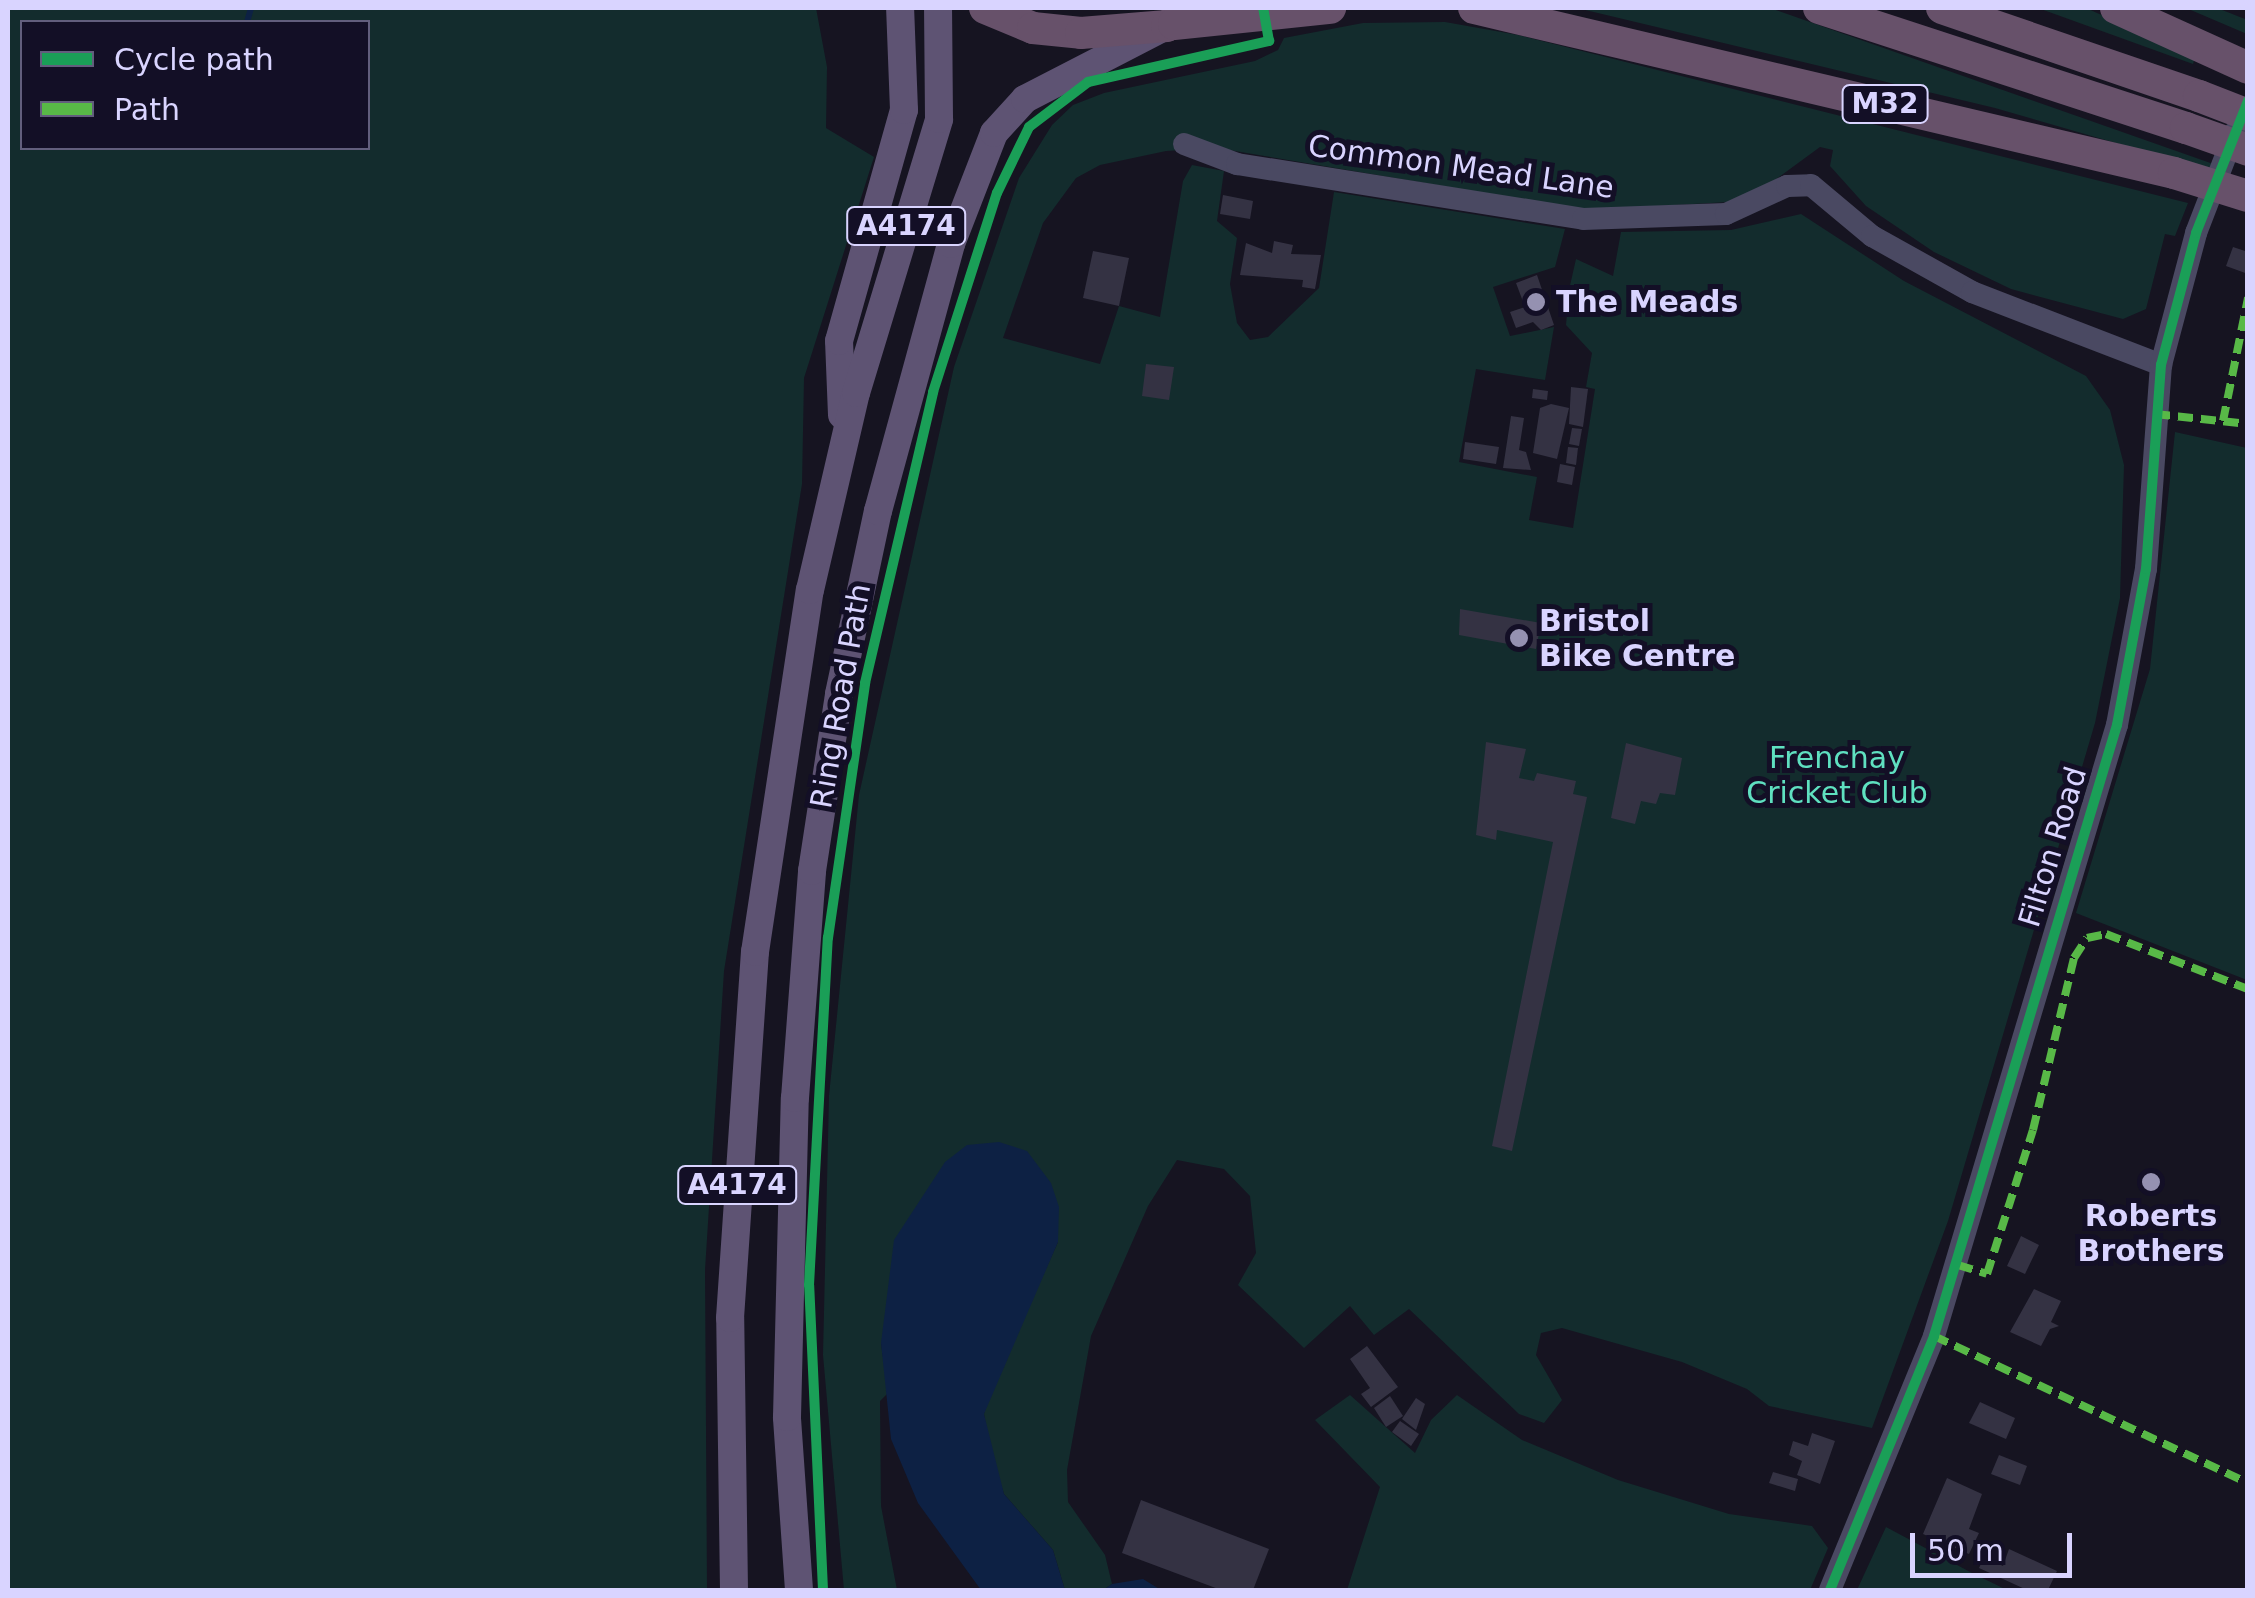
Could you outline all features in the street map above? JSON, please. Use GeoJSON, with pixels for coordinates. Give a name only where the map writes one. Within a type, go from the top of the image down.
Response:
{"type":"FeatureCollection","features":[{"type":"Feature","properties":{"kind":"highway"},"geometry":{"type":"LineString","coordinates":[[986,8],[1033,28],[1081,33],[1178,19],[1330,8]]}},
{"type":"Feature","properties":{"kind":"highway","name":"M32"},"geometry":{"type":"LineString","coordinates":[[1474,8],[2174,172],[2248,196]]}},
{"type":"Feature","properties":{"kind":"highway","name":"M32"},"geometry":{"type":"LineString","coordinates":[[1819,8],[2248,150]]}},
{"type":"Feature","properties":{"kind":"highway"},"geometry":{"type":"LineString","coordinates":[[1942,8],[2248,115]]}},
{"type":"Feature","properties":{"kind":"highway"},"geometry":{"type":"LineString","coordinates":[[2116,8],[2248,68]]}},
{"type":"Feature","properties":{"kind":"main road","name":"A4174"},"geometry":{"type":"LineString","coordinates":[[844,442],[839,341],[904,110],[900,8]]}},
{"type":"Feature","properties":{"kind":"main road","name":"A4174"},"geometry":{"type":"LineString","coordinates":[[734,1590],[730,1318],[755,952],[794,676],[844,442],[939,120],[938,8]]}},
{"type":"Feature","properties":{"kind":"main road","name":"A4174"},"geometry":{"type":"LineString","coordinates":[[799,1590],[787,1365],[799,1042],[812,871],[840,694],[878,511],[951,244],[994,133],[1025,99],[1071,71],[1178,19]]}},
{"type":"Feature","properties":{"kind":"street","name":"Filton Road"},"geometry":{"type":"LineString","coordinates":[[1830,1590],[1934,1336],[2117,725],[2146,569],[2161,364],[2196,233],[2248,101]]}},
{"type":"Feature","properties":{"kind":"street","name":"Common Mead Lane"},"geometry":{"type":"LineString","coordinates":[[1184,144],[1236,164],[1583,219],[1726,214],[1787,186],[1812,186],[1872,236],[1972,292],[2161,364]]}},
{"type":"Feature","properties":{"kind":"green space"},"geometry":{"type":"Polygon","coordinates":[[[8,8],[816,8],[827,67],[826,128],[874,157],[804,378],[802,484],[724,971],[705,1270],[707,1590],[8,1590],[8,8]]]}},
{"type":"Feature","properties":{"kind":"green space"},"geometry":{"type":"Polygon","coordinates":[[[1577,8],[1770,8],[2219,166],[2206,169],[1995,108],[1577,8]]]}},
{"type":"Feature","properties":{"kind":"green space"},"geometry":{"type":"Polygon","coordinates":[[[2038,8],[2086,8],[2195,57],[2193,64],[2038,8]]]}},
{"type":"Feature","properties":{"kind":"green space"},"geometry":{"type":"Polygon","coordinates":[[[2186,8],[2217,8],[2245,19],[2247,14],[2247,34],[2186,8]]]}},
{"type":"Feature","properties":{"kind":"green space","name":"Frenchay Cricket Club"},"geometry":{"type":"Polygon","coordinates":[[[1445,22],[1518,35],[2188,203],[2175,236],[2165,234],[2146,309],[2123,319],[2011,289],[1934,252],[1866,206],[1830,166],[1833,150],[1820,147],[1746,201],[1586,210],[1217,148],[1166,151],[1100,165],[1076,178],[1043,223],[1003,338],[1100,364],[1119,306],[1160,317],[1183,181],[1192,165],[1224,171],[1217,221],[1237,238],[1230,284],[1237,323],[1250,340],[1268,337],[1319,288],[1334,192],[1565,229],[1555,267],[1493,287],[1510,336],[1554,327],[1545,380],[1476,369],[1459,462],[1537,477],[1529,520],[1573,528],[1595,389],[1586,387],[1592,353],[1566,325],[1569,290],[1576,259],[1613,276],[1621,232],[1731,230],[1801,214],[1904,281],[2086,376],[2110,410],[2124,465],[2120,598],[2095,723],[1948,1221],[1872,1428],[1769,1406],[1747,1389],[1682,1362],[1562,1328],[1541,1333],[1536,1355],[1562,1400],[1544,1423],[1519,1414],[1409,1309],[1374,1335],[1350,1306],[1304,1348],[1238,1285],[1256,1253],[1250,1196],[1224,1169],[1177,1160],[1148,1206],[1091,1336],[1067,1470],[1068,1502],[1105,1555],[1112,1584],[1103,1590],[1065,1590],[1053,1550],[1004,1494],[990,1451],[984,1414],[991,1390],[1058,1242],[881,1343],[888,1393],[880,1401],[881,1506],[897,1590],[844,1590],[823,1355],[829,1096],[859,795],[954,367],[1019,178],[1052,125],[1073,105],[1104,93],[1255,61],[1278,50],[1284,38],[1363,23],[1445,22]]]}},
{"type":"Feature","properties":{"kind":"green space"},"geometry":{"type":"Polygon","coordinates":[[[2175,432],[2247,448],[2247,980],[2076,913],[2150,669],[2175,432]]]}},
{"type":"Feature","properties":{"kind":"green space"},"geometry":{"type":"Polygon","coordinates":[[[1350,1395],[1415,1453],[1431,1420],[1457,1395],[1522,1440],[1618,1480],[1729,1514],[1812,1526],[1828,1548],[1810,1590],[1347,1590],[1380,1487],[1315,1420],[1350,1395]]]}},
{"type":"Feature","properties":{"kind":"green space"},"geometry":{"type":"Polygon","coordinates":[[[1886,1527],[1972,1573],[2007,1590],[1857,1590],[1886,1527]]]}},
{"type":"Feature","properties":{"kind":"water"},"geometry":{"type":"Polygon","coordinates":[[[999,1142],[1027,1151],[1051,1183],[1059,1207],[1058,1242],[984,1414],[1004,1494],[1053,1550],[1065,1590],[981,1590],[918,1503],[891,1439],[881,1343],[894,1240],[945,1162],[967,1145],[999,1142]]]}},
{"type":"Feature","properties":{"kind":"water"},"geometry":{"type":"Polygon","coordinates":[[[1143,1579],[1161,1590],[1103,1590],[1112,1584],[1143,1579]]]}},
{"type":"Feature","properties":{"kind":"building"},"geometry":{"type":"Polygon","coordinates":[[[1223,195],[1253,201],[1250,219],[1220,214],[1223,195]]]}},
{"type":"Feature","properties":{"kind":"building"},"geometry":{"type":"Polygon","coordinates":[[[1274,241],[1293,245],[1291,254],[1321,255],[1315,289],[1302,287],[1303,280],[1240,275],[1246,243],[1272,253],[1274,241]]]}},
{"type":"Feature","properties":{"kind":"building"},"geometry":{"type":"Polygon","coordinates":[[[2233,247],[2248,252],[2248,274],[2226,266],[2233,247]]]}},
{"type":"Feature","properties":{"kind":"building"},"geometry":{"type":"Polygon","coordinates":[[[1093,251],[1129,258],[1119,306],[1083,298],[1093,251]]]}},
{"type":"Feature","properties":{"kind":"building","name":"The Meads"},"geometry":{"type":"Polygon","coordinates":[[[1537,275],[1554,325],[1541,330],[1533,322],[1516,328],[1510,312],[1525,307],[1516,283],[1537,275]]]}},
{"type":"Feature","properties":{"kind":"building"},"geometry":{"type":"Polygon","coordinates":[[[1146,364],[1174,367],[1169,400],[1142,396],[1146,364]]]}},
{"type":"Feature","properties":{"kind":"building"},"geometry":{"type":"Polygon","coordinates":[[[1571,387],[1588,389],[1583,427],[1569,424],[1571,387]]]}},
{"type":"Feature","properties":{"kind":"building"},"geometry":{"type":"Polygon","coordinates":[[[1533,389],[1548,391],[1547,400],[1532,398],[1533,389]]]}},
{"type":"Feature","properties":{"kind":"building"},"geometry":{"type":"Polygon","coordinates":[[[1551,404],[1569,408],[1557,459],[1533,453],[1540,408],[1551,404]]]}},
{"type":"Feature","properties":{"kind":"building"},"geometry":{"type":"Polygon","coordinates":[[[1511,416],[1524,418],[1519,450],[1526,452],[1531,470],[1503,468],[1511,416]]]}},
{"type":"Feature","properties":{"kind":"building"},"geometry":{"type":"Polygon","coordinates":[[[1572,428],[1582,429],[1579,446],[1569,444],[1572,428]]]}},
{"type":"Feature","properties":{"kind":"building"},"geometry":{"type":"Polygon","coordinates":[[[1465,442],[1499,447],[1496,464],[1463,459],[1465,442]]]}},
{"type":"Feature","properties":{"kind":"building"},"geometry":{"type":"Polygon","coordinates":[[[1568,447],[1578,448],[1576,465],[1566,463],[1568,447]]]}},
{"type":"Feature","properties":{"kind":"building"},"geometry":{"type":"Polygon","coordinates":[[[1560,464],[1575,467],[1572,485],[1557,482],[1560,464]]]}},
{"type":"Feature","properties":{"kind":"building"},"geometry":{"type":"Polygon","coordinates":[[[1460,609],[1541,623],[1536,649],[1459,635],[1460,609]]]}},
{"type":"Feature","properties":{"kind":"building"},"geometry":{"type":"Polygon","coordinates":[[[1486,742],[1526,749],[1519,778],[1534,781],[1537,773],[1576,781],[1573,794],[1587,797],[1512,1151],[1492,1146],[1553,842],[1497,830],[1496,840],[1476,835],[1486,742]]]}},
{"type":"Feature","properties":{"kind":"building"},"geometry":{"type":"Polygon","coordinates":[[[1626,743],[1682,758],[1675,795],[1660,793],[1656,804],[1641,801],[1635,824],[1611,818],[1626,743]]]}},
{"type":"Feature","properties":{"kind":"building"},"geometry":{"type":"Polygon","coordinates":[[[2021,1236],[2039,1245],[2025,1274],[2007,1266],[2021,1236]]]}},
{"type":"Feature","properties":{"kind":"building"},"geometry":{"type":"Polygon","coordinates":[[[2034,1289],[2061,1301],[2051,1322],[2059,1326],[2050,1329],[2041,1346],[2010,1332],[2034,1289]]]}},
{"type":"Feature","properties":{"kind":"building"},"geometry":{"type":"Polygon","coordinates":[[[1367,1346],[1398,1387],[1371,1407],[1361,1394],[1370,1388],[1350,1359],[1367,1346]]]}},
{"type":"Feature","properties":{"kind":"building"},"geometry":{"type":"Polygon","coordinates":[[[1390,1396],[1403,1416],[1386,1427],[1374,1408],[1390,1396]]]}},
{"type":"Feature","properties":{"kind":"building"},"geometry":{"type":"Polygon","coordinates":[[[1416,1398],[1425,1404],[1416,1430],[1402,1419],[1416,1398]]]}},
{"type":"Feature","properties":{"kind":"building"},"geometry":{"type":"Polygon","coordinates":[[[1980,1402],[2015,1418],[2006,1439],[1969,1423],[1980,1402]]]}},
{"type":"Feature","properties":{"kind":"building"},"geometry":{"type":"Polygon","coordinates":[[[1400,1421],[1419,1434],[1411,1446],[1392,1432],[1400,1421]]]}},
{"type":"Feature","properties":{"kind":"building"},"geometry":{"type":"Polygon","coordinates":[[[1812,1433],[1835,1441],[1820,1484],[1797,1475],[1802,1461],[1789,1455],[1793,1441],[1808,1446],[1812,1433]]]}},
{"type":"Feature","properties":{"kind":"building"},"geometry":{"type":"Polygon","coordinates":[[[1999,1455],[2027,1466],[2020,1485],[1991,1474],[1999,1455]]]}},
{"type":"Feature","properties":{"kind":"building"},"geometry":{"type":"Polygon","coordinates":[[[1773,1472],[1798,1479],[1795,1491],[1769,1483],[1773,1472]]]}},
{"type":"Feature","properties":{"kind":"building"},"geometry":{"type":"Polygon","coordinates":[[[1947,1478],[1982,1494],[1969,1529],[1979,1533],[1969,1554],[1923,1534],[1947,1478]]]}},
{"type":"Feature","properties":{"kind":"building"},"geometry":{"type":"Polygon","coordinates":[[[1141,1500],[1269,1549],[1253,1590],[1221,1590],[1122,1553],[1141,1500]]]}},
{"type":"Feature","properties":{"kind":"building"},"geometry":{"type":"Polygon","coordinates":[[[2009,1549],[2057,1571],[2048,1590],[2027,1590],[1979,1568],[1984,1557],[2003,1566],[2009,1549]]]}},
{"type":"Feature","properties":{"kind":"waterway"},"geometry":{"type":"LineString","coordinates":[[248,20],[251,8]]}},
{"type":"Feature","properties":{"kind":"marked path"},"geometry":{"type":"LineString","coordinates":[[2223,421],[2248,298]]}},
{"type":"Feature","properties":{"kind":"marked path"},"geometry":{"type":"LineString","coordinates":[[2155,414],[2248,424]]}},
{"type":"Feature","properties":{"kind":"marked path"},"geometry":{"type":"LineString","coordinates":[[1958,1265],[1987,1274],[2033,1130],[2074,958],[2087,938],[2106,934],[2248,989]]}},
{"type":"Feature","properties":{"kind":"marked path"},"geometry":{"type":"LineString","coordinates":[[1934,1336],[2248,1483]]}},
{"type":"Feature","properties":{"kind":"cycle path","name":"Ring Road Path"},"geometry":{"type":"LineString","coordinates":[[823,1590],[809,1285],[828,938],[865,683],[933,392],[997,193],[1029,127],[1088,82],[1269,41],[1263,8]]}},
{"type":"Feature","properties":{"kind":"cycle path"},"geometry":{"type":"LineString","coordinates":[[1830,1590],[1934,1336],[2117,725],[2146,569],[2161,365],[2196,233],[2248,101]]}},
{"type":"Feature","properties":{"kind":"place","name":"The Meads"},"geometry":{"type":"Point","coordinates":[1536,302]}},
{"type":"Feature","properties":{"kind":"place","name":"Bristol Bike Centre"},"geometry":{"type":"Point","coordinates":[1519,638]}},
{"type":"Feature","properties":{"kind":"place","name":"Roberts Brothers"},"geometry":{"type":"Point","coordinates":[2151,1182]}}]}
